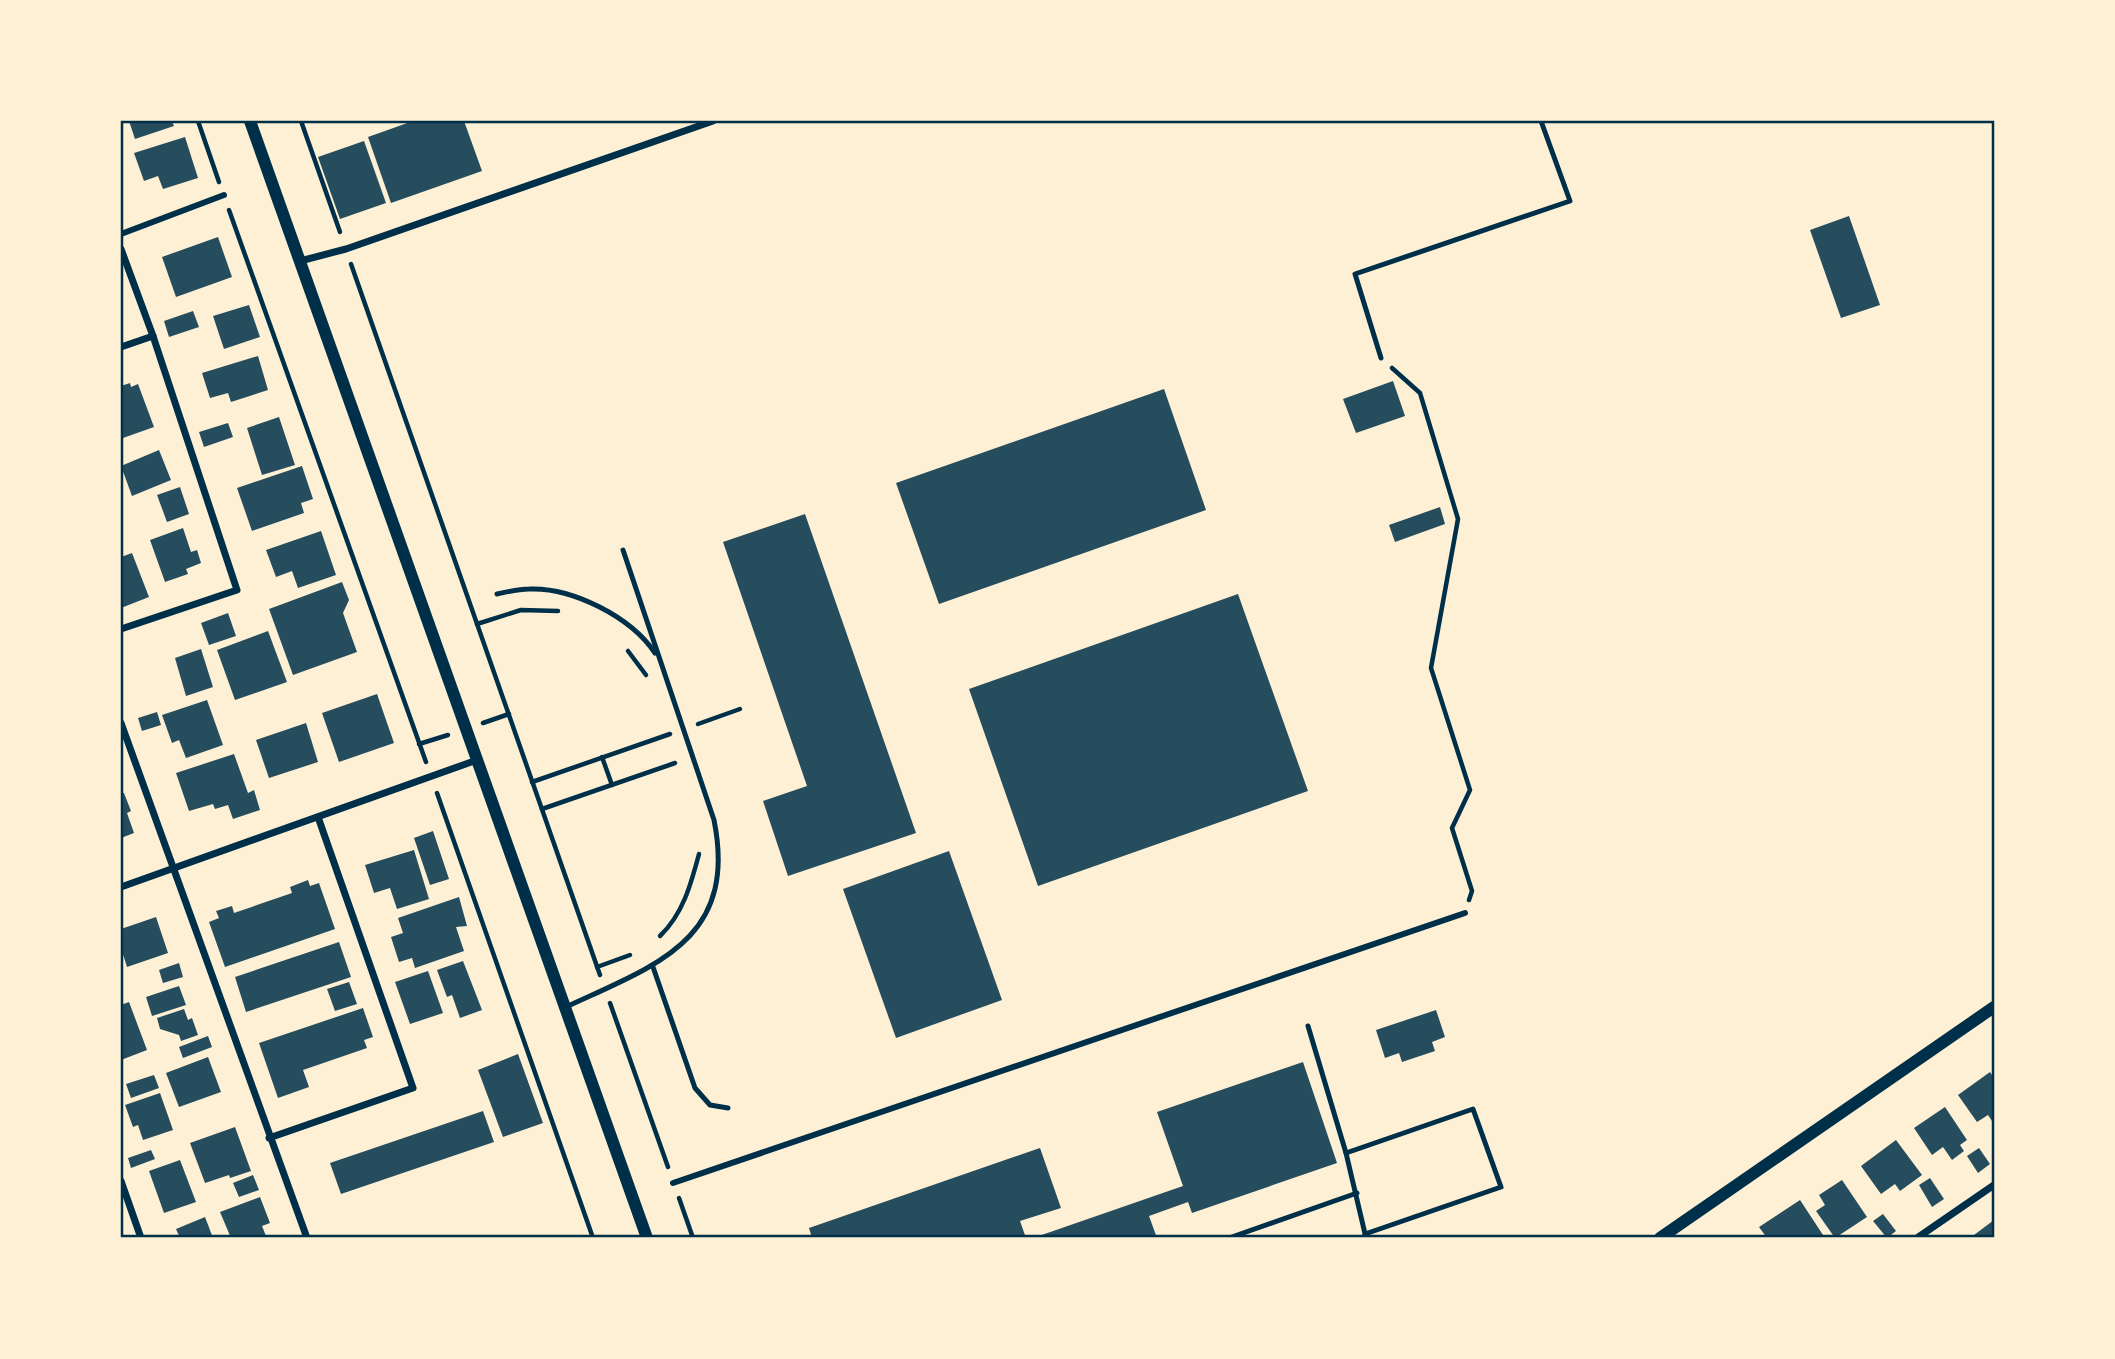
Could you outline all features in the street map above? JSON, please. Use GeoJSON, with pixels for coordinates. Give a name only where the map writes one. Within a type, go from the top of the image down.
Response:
{"type":"FeatureCollection","features":[{"type":"Feature","properties":{"kind":"street"},"geometry":{"type":"LineString","coordinates":[[250,121],[647,1238]]}},
{"type":"Feature","properties":{"kind":"street"},"geometry":{"type":"LineString","coordinates":[[300,261],[346,249],[695,124],[713,121]]}},
{"type":"Feature","properties":{"kind":"street"},"geometry":{"type":"LineString","coordinates":[[121,234],[224,195]]}},
{"type":"Feature","properties":{"kind":"street"},"geometry":{"type":"LineString","coordinates":[[121,249],[153,335],[237,590],[121,629]]}},
{"type":"Feature","properties":{"kind":"street"},"geometry":{"type":"LineString","coordinates":[[121,347],[153,335]]}},
{"type":"Feature","properties":{"kind":"street"},"geometry":{"type":"LineString","coordinates":[[121,723],[307,1238]]}},
{"type":"Feature","properties":{"kind":"street"},"geometry":{"type":"LineString","coordinates":[[121,887],[477,760]]}},
{"type":"Feature","properties":{"kind":"street"},"geometry":{"type":"LineString","coordinates":[[269,1138],[414,1088],[318,817]]}},
{"type":"Feature","properties":{"kind":"street"},"geometry":{"type":"LineString","coordinates":[[673,1183],[1465,913]]}},
{"type":"Feature","properties":{"kind":"street"},"geometry":{"type":"LineString","coordinates":[[1664,1237],[1994,1007]]}},
{"type":"Feature","properties":{"kind":"street"},"geometry":{"type":"LineString","coordinates":[[121,1181],[141,1238]]}},
{"type":"Feature","properties":{"kind":"street"},"geometry":{"type":"LineString","coordinates":[[1917,1238],[1994,1185]]}},
{"type":"Feature","properties":{"kind":"lane"},"geometry":{"type":"LineString","coordinates":[[1381,358],[1355,274],[1570,201],[1541,121]]}},
{"type":"Feature","properties":{"kind":"lane"},"geometry":{"type":"LineString","coordinates":[[565,1007],[653,967],[686,942],[708,909],[718,879],[720,848],[714,820],[623,550]]}},
{"type":"Feature","properties":{"kind":"lane"},"geometry":{"type":"LineString","coordinates":[[497,594],[530,589],[559,593],[596,605],[645,638],[660,661]]}},
{"type":"Feature","properties":{"kind":"lane"},"geometry":{"type":"LineString","coordinates":[[653,967],[695,1088],[710,1105],[728,1108]]}},
{"type":"Feature","properties":{"kind":"lane"},"geometry":{"type":"LineString","coordinates":[[1308,1026],[1357,1193],[1365,1236],[1501,1187],[1473,1109],[1346,1153]]}},
{"type":"Feature","properties":{"kind":"lane"},"geometry":{"type":"LineString","coordinates":[[1230,1238],[1357,1193]]}},
{"type":"Feature","properties":{"kind":"path"},"geometry":{"type":"LineString","coordinates":[[198,121],[593,1238]]}},
{"type":"Feature","properties":{"kind":"path"},"geometry":{"type":"LineString","coordinates":[[301,121],[602,979]]}},
{"type":"Feature","properties":{"kind":"path"},"geometry":{"type":"LineString","coordinates":[[1381,358],[1420,393],[1458,519],[1431,668],[1470,790],[1452,828],[1472,891],[1465,913]]}},
{"type":"Feature","properties":{"kind":"path"},"geometry":{"type":"LineString","coordinates":[[477,624],[521,610],[561,611]]}},
{"type":"Feature","properties":{"kind":"path"},"geometry":{"type":"LineString","coordinates":[[624,645],[648,677]]}},
{"type":"Feature","properties":{"kind":"path"},"geometry":{"type":"LineString","coordinates":[[532,782],[740,709]]}},
{"type":"Feature","properties":{"kind":"path"},"geometry":{"type":"LineString","coordinates":[[663,723],[669,744]]}},
{"type":"Feature","properties":{"kind":"path"},"geometry":{"type":"LineString","coordinates":[[672,754],[679,774]]}},
{"type":"Feature","properties":{"kind":"path"},"geometry":{"type":"LineString","coordinates":[[603,757],[612,785]]}},
{"type":"Feature","properties":{"kind":"path"},"geometry":{"type":"LineString","coordinates":[[542,809],[675,763]]}},
{"type":"Feature","properties":{"kind":"path"},"geometry":{"type":"LineString","coordinates":[[654,941],[673,924],[691,886],[699,851]]}},
{"type":"Feature","properties":{"kind":"path"},"geometry":{"type":"LineString","coordinates":[[597,967],[633,954]]}},
{"type":"Feature","properties":{"kind":"path"},"geometry":{"type":"LineString","coordinates":[[606,992],[693,1238]]}},
{"type":"Feature","properties":{"kind":"building"},"geometry":{"type":"Polygon","coordinates":[[[129,121],[172,121],[174,126],[135,139],[129,121]]]}},
{"type":"Feature","properties":{"kind":"building"},"geometry":{"type":"Polygon","coordinates":[[[413,121],[464,121],[482,171],[391,203],[368,137],[413,121]]]}},
{"type":"Feature","properties":{"kind":"building"},"geometry":{"type":"Polygon","coordinates":[[[185,137],[198,178],[163,189],[158,176],[144,181],[134,153],[185,137]]]}},
{"type":"Feature","properties":{"kind":"building"},"geometry":{"type":"Polygon","coordinates":[[[364,141],[386,203],[340,219],[318,157],[364,141]]]}},
{"type":"Feature","properties":{"kind":"building"},"geometry":{"type":"Polygon","coordinates":[[[1849,216],[1880,305],[1841,318],[1810,230],[1849,216]]]}},
{"type":"Feature","properties":{"kind":"building"},"geometry":{"type":"Polygon","coordinates":[[[218,237],[232,277],[176,297],[162,257],[218,237]]]}},
{"type":"Feature","properties":{"kind":"building"},"geometry":{"type":"Polygon","coordinates":[[[249,305],[260,337],[224,349],[213,316],[249,305]]]}},
{"type":"Feature","properties":{"kind":"building"},"geometry":{"type":"Polygon","coordinates":[[[193,311],[199,327],[169,337],[164,321],[193,311]]]}},
{"type":"Feature","properties":{"kind":"building"},"geometry":{"type":"Polygon","coordinates":[[[258,356],[268,390],[231,402],[228,393],[210,398],[202,373],[258,356]]]}},
{"type":"Feature","properties":{"kind":"building"},"geometry":{"type":"Polygon","coordinates":[[[1393,381],[1405,416],[1356,433],[1343,399],[1393,381]]]}},
{"type":"Feature","properties":{"kind":"building"},"geometry":{"type":"Polygon","coordinates":[[[130,383],[131,387],[138,384],[154,427],[123,438],[121,386],[130,383]]]}},
{"type":"Feature","properties":{"kind":"building"},"geometry":{"type":"Polygon","coordinates":[[[1164,389],[1206,510],[939,604],[896,483],[1164,389]]]}},
{"type":"Feature","properties":{"kind":"building"},"geometry":{"type":"Polygon","coordinates":[[[279,417],[295,465],[262,475],[247,428],[279,417]]]}},
{"type":"Feature","properties":{"kind":"building"},"geometry":{"type":"Polygon","coordinates":[[[228,423],[233,437],[204,447],[199,432],[228,423]]]}},
{"type":"Feature","properties":{"kind":"building"},"geometry":{"type":"Polygon","coordinates":[[[159,450],[171,480],[132,496],[121,466],[159,450]]]}},
{"type":"Feature","properties":{"kind":"building"},"geometry":{"type":"Polygon","coordinates":[[[302,466],[313,499],[301,503],[304,513],[252,531],[237,488],[302,466]]]}},
{"type":"Feature","properties":{"kind":"building"},"geometry":{"type":"Polygon","coordinates":[[[180,487],[189,514],[167,522],[157,495],[180,487]]]}},
{"type":"Feature","properties":{"kind":"building"},"geometry":{"type":"Polygon","coordinates":[[[1440,507],[1445,524],[1395,542],[1389,525],[1440,507]]]}},
{"type":"Feature","properties":{"kind":"building"},"geometry":{"type":"Polygon","coordinates":[[[805,514],[916,833],[788,876],[763,801],[807,786],[723,542],[805,514]]]}},
{"type":"Feature","properties":{"kind":"building"},"geometry":{"type":"Polygon","coordinates":[[[183,528],[191,552],[197,550],[201,563],[186,569],[188,574],[165,582],[150,540],[183,528]]]}},
{"type":"Feature","properties":{"kind":"building"},"geometry":{"type":"Polygon","coordinates":[[[321,531],[336,575],[298,588],[292,571],[276,577],[266,550],[321,531]]]}},
{"type":"Feature","properties":{"kind":"building"},"geometry":{"type":"Polygon","coordinates":[[[132,553],[149,597],[121,608],[121,557],[132,553]]]}},
{"type":"Feature","properties":{"kind":"building"},"geometry":{"type":"Polygon","coordinates":[[[342,582],[349,600],[343,613],[357,652],[293,675],[269,609],[342,582]]]}},
{"type":"Feature","properties":{"kind":"building"},"geometry":{"type":"Polygon","coordinates":[[[1238,594],[1308,791],[1038,886],[969,689],[1238,594]]]}},
{"type":"Feature","properties":{"kind":"building"},"geometry":{"type":"Polygon","coordinates":[[[228,613],[236,636],[209,645],[201,623],[228,613]]]}},
{"type":"Feature","properties":{"kind":"building"},"geometry":{"type":"Polygon","coordinates":[[[268,631],[287,682],[235,700],[217,650],[268,631]]]}},
{"type":"Feature","properties":{"kind":"building"},"geometry":{"type":"Polygon","coordinates":[[[201,649],[213,687],[186,696],[175,658],[201,649]]]}},
{"type":"Feature","properties":{"kind":"building"},"geometry":{"type":"Polygon","coordinates":[[[377,694],[394,743],[339,762],[322,713],[377,694]]]}},
{"type":"Feature","properties":{"kind":"building"},"geometry":{"type":"Polygon","coordinates":[[[207,700],[223,745],[186,758],[179,740],[172,743],[162,715],[207,700]]]}},
{"type":"Feature","properties":{"kind":"building"},"geometry":{"type":"Polygon","coordinates":[[[157,712],[161,725],[142,731],[138,718],[157,712]]]}},
{"type":"Feature","properties":{"kind":"building"},"geometry":{"type":"Polygon","coordinates":[[[306,723],[318,762],[269,778],[256,740],[306,723]]]}},
{"type":"Feature","properties":{"kind":"building"},"geometry":{"type":"Polygon","coordinates":[[[234,754],[248,793],[254,790],[260,810],[233,819],[228,805],[215,809],[213,804],[189,811],[176,773],[234,754]]]}},
{"type":"Feature","properties":{"kind":"building"},"geometry":{"type":"Polygon","coordinates":[[[124,793],[131,811],[127,813],[134,833],[121,838],[121,794],[124,793]]]}},
{"type":"Feature","properties":{"kind":"building"},"geometry":{"type":"Polygon","coordinates":[[[433,831],[449,879],[430,885],[414,838],[433,831]]]}},
{"type":"Feature","properties":{"kind":"building"},"geometry":{"type":"Polygon","coordinates":[[[414,850],[429,899],[397,909],[390,888],[374,893],[365,865],[414,850]]]}},
{"type":"Feature","properties":{"kind":"building"},"geometry":{"type":"Polygon","coordinates":[[[949,851],[1002,1000],[896,1038],[843,889],[949,851]]]}},
{"type":"Feature","properties":{"kind":"building"},"geometry":{"type":"Polygon","coordinates":[[[308,880],[310,886],[319,883],[335,929],[225,967],[209,922],[219,918],[216,911],[232,906],[234,913],[292,893],[290,887],[308,880]]]}},
{"type":"Feature","properties":{"kind":"building"},"geometry":{"type":"Polygon","coordinates":[[[459,897],[467,926],[456,927],[464,951],[415,968],[412,958],[399,962],[391,937],[403,933],[398,918],[459,897]]]}},
{"type":"Feature","properties":{"kind":"building"},"geometry":{"type":"Polygon","coordinates":[[[156,917],[168,953],[127,967],[121,948],[121,929],[156,917]]]}},
{"type":"Feature","properties":{"kind":"building"},"geometry":{"type":"Polygon","coordinates":[[[339,942],[351,977],[246,1012],[235,977],[339,942]]]}},
{"type":"Feature","properties":{"kind":"building"},"geometry":{"type":"Polygon","coordinates":[[[463,961],[482,1010],[460,1018],[452,995],[447,997],[437,970],[463,961]]]}},
{"type":"Feature","properties":{"kind":"building"},"geometry":{"type":"Polygon","coordinates":[[[179,963],[183,977],[163,983],[159,970],[179,963]]]}},
{"type":"Feature","properties":{"kind":"building"},"geometry":{"type":"Polygon","coordinates":[[[428,971],[443,1013],[410,1024],[395,982],[428,971]]]}},
{"type":"Feature","properties":{"kind":"building"},"geometry":{"type":"Polygon","coordinates":[[[349,982],[357,1004],[335,1011],[327,989],[349,982]]]}},
{"type":"Feature","properties":{"kind":"building"},"geometry":{"type":"Polygon","coordinates":[[[179,986],[186,1005],[152,1016],[146,997],[179,986]]]}},
{"type":"Feature","properties":{"kind":"building"},"geometry":{"type":"Polygon","coordinates":[[[129,1002],[147,1050],[121,1060],[121,1005],[129,1002]]]}},
{"type":"Feature","properties":{"kind":"building"},"geometry":{"type":"Polygon","coordinates":[[[363,1008],[373,1037],[364,1040],[367,1048],[303,1070],[309,1087],[278,1098],[259,1043],[363,1008]]]}},
{"type":"Feature","properties":{"kind":"building"},"geometry":{"type":"Polygon","coordinates":[[[184,1009],[188,1020],[192,1018],[198,1035],[181,1041],[179,1035],[160,1029],[157,1018],[184,1009]]]}},
{"type":"Feature","properties":{"kind":"building"},"geometry":{"type":"Polygon","coordinates":[[[1436,1010],[1445,1037],[1432,1042],[1435,1051],[1402,1062],[1399,1053],[1385,1058],[1376,1030],[1436,1010]]]}},
{"type":"Feature","properties":{"kind":"building"},"geometry":{"type":"Polygon","coordinates":[[[208,1036],[212,1047],[183,1058],[179,1047],[208,1036]]]}},
{"type":"Feature","properties":{"kind":"building"},"geometry":{"type":"Polygon","coordinates":[[[518,1054],[543,1123],[503,1137],[478,1070],[518,1054]]]}},
{"type":"Feature","properties":{"kind":"building"},"geometry":{"type":"Polygon","coordinates":[[[208,1057],[221,1092],[179,1107],[166,1073],[208,1057]]]}},
{"type":"Feature","properties":{"kind":"building"},"geometry":{"type":"Polygon","coordinates":[[[1303,1062],[1337,1163],[1192,1213],[1188,1202],[1149,1216],[1157,1238],[1033,1238],[1183,1186],[1157,1112],[1303,1062]]]}},
{"type":"Feature","properties":{"kind":"building"},"geometry":{"type":"Polygon","coordinates":[[[1990,1072],[1994,1078],[1994,1124],[1988,1115],[1977,1122],[1958,1095],[1990,1072]]]}},
{"type":"Feature","properties":{"kind":"building"},"geometry":{"type":"Polygon","coordinates":[[[154,1075],[159,1088],[131,1098],[126,1084],[154,1075]]]}},
{"type":"Feature","properties":{"kind":"building"},"geometry":{"type":"Polygon","coordinates":[[[160,1093],[173,1130],[143,1140],[138,1125],[133,1127],[125,1105],[160,1093]]]}},
{"type":"Feature","properties":{"kind":"building"},"geometry":{"type":"Polygon","coordinates":[[[1945,1107],[1967,1140],[1960,1145],[1964,1151],[1952,1160],[1943,1147],[1932,1155],[1914,1128],[1945,1107]]]}},
{"type":"Feature","properties":{"kind":"building"},"geometry":{"type":"Polygon","coordinates":[[[483,1111],[494,1142],[341,1194],[330,1163],[483,1111]]]}},
{"type":"Feature","properties":{"kind":"building"},"geometry":{"type":"Polygon","coordinates":[[[235,1127],[251,1171],[205,1183],[190,1143],[235,1127]]]}},
{"type":"Feature","properties":{"kind":"building"},"geometry":{"type":"Polygon","coordinates":[[[1896,1140],[1922,1175],[1900,1191],[1895,1184],[1881,1194],[1861,1166],[1896,1140]]]}},
{"type":"Feature","properties":{"kind":"building"},"geometry":{"type":"Polygon","coordinates":[[[1040,1148],[1061,1208],[1020,1221],[1026,1238],[812,1238],[809,1228],[1040,1148]]]}},
{"type":"Feature","properties":{"kind":"building"},"geometry":{"type":"Polygon","coordinates":[[[1979,1148],[1990,1164],[1978,1173],[1967,1156],[1979,1148]]]}},
{"type":"Feature","properties":{"kind":"building"},"geometry":{"type":"Polygon","coordinates":[[[151,1150],[155,1159],[131,1168],[128,1158],[151,1150]]]}},
{"type":"Feature","properties":{"kind":"building"},"geometry":{"type":"Polygon","coordinates":[[[180,1160],[196,1202],[164,1213],[149,1171],[180,1160]]]}},
{"type":"Feature","properties":{"kind":"building"},"geometry":{"type":"Polygon","coordinates":[[[253,1175],[259,1190],[239,1197],[233,1183],[253,1175]]]}},
{"type":"Feature","properties":{"kind":"building"},"geometry":{"type":"Polygon","coordinates":[[[1930,1178],[1944,1199],[1932,1207],[1919,1185],[1930,1178]]]}},
{"type":"Feature","properties":{"kind":"building"},"geometry":{"type":"Polygon","coordinates":[[[1842,1180],[1867,1217],[1835,1238],[1816,1211],[1825,1205],[1819,1195],[1842,1180]]]}},
{"type":"Feature","properties":{"kind":"building"},"geometry":{"type":"Polygon","coordinates":[[[260,1197],[270,1223],[262,1226],[266,1236],[272,1238],[231,1238],[220,1212],[260,1197]]]}},
{"type":"Feature","properties":{"kind":"building"},"geometry":{"type":"Polygon","coordinates":[[[1800,1200],[1825,1238],[1767,1238],[1759,1227],[1800,1200]]]}},
{"type":"Feature","properties":{"kind":"building"},"geometry":{"type":"Polygon","coordinates":[[[1883,1214],[1896,1231],[1887,1238],[1873,1221],[1883,1214]]]}},
{"type":"Feature","properties":{"kind":"building"},"geometry":{"type":"Polygon","coordinates":[[[205,1217],[213,1238],[180,1238],[176,1229],[205,1217]]]}},
{"type":"Feature","properties":{"kind":"building"},"geometry":{"type":"Polygon","coordinates":[[[1994,1220],[1994,1238],[1970,1238],[1994,1220]]]}}]}
